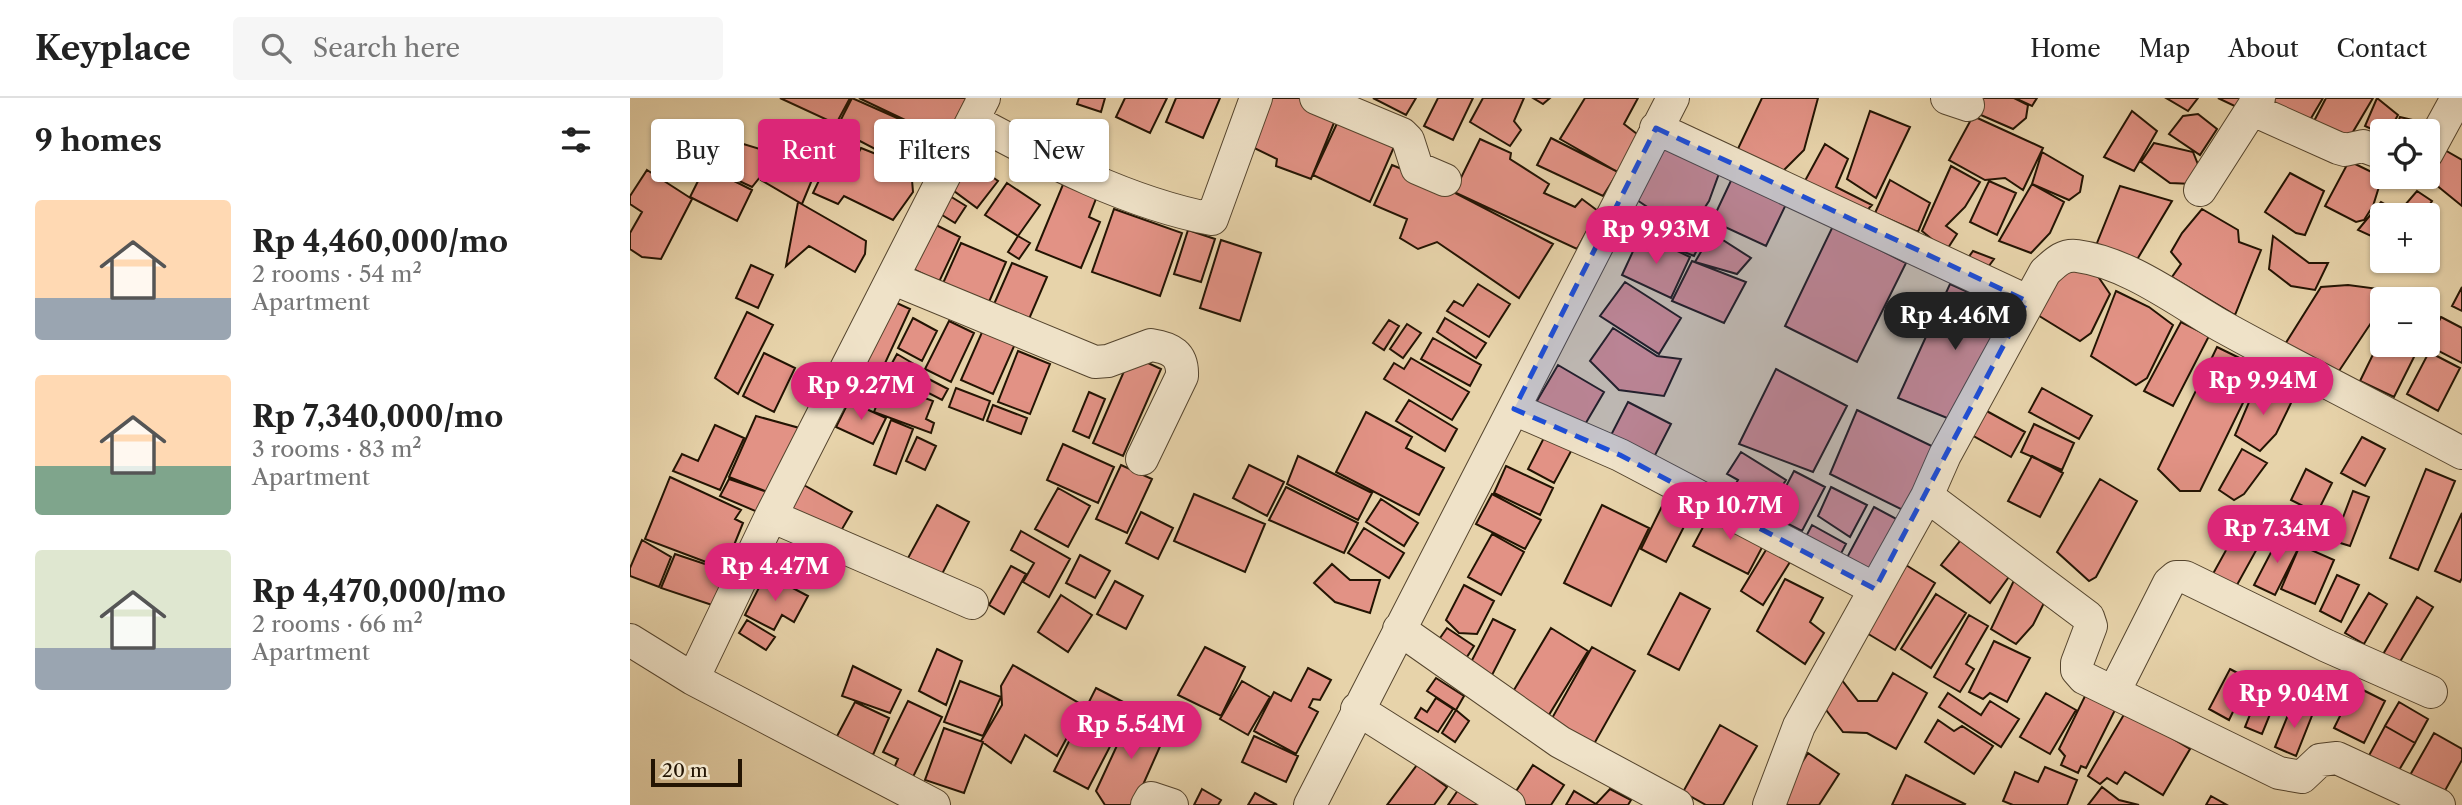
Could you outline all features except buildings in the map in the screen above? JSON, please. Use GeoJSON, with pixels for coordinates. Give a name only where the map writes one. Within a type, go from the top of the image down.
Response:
{"type":"FeatureCollection","features":[{"type":"Feature","properties":{"kind":"street"},"geometry":{"type":"LineString","coordinates":[[693,679],[771,516],[979,110],[1055,165],[1179,211],[1212,219],[1256,98]]}},
{"type":"Feature","properties":{"kind":"street"},"geometry":{"type":"LineString","coordinates":[[1316,98],[1402,134],[1408,140],[1417,168],[1446,180]]}},
{"type":"Feature","properties":{"kind":"street"},"geometry":{"type":"LineString","coordinates":[[1310,805],[1673,98]]}},
{"type":"Feature","properties":{"kind":"street"},"geometry":{"type":"LineString","coordinates":[[2440,129],[2457,98]]}},
{"type":"Feature","properties":{"kind":"street"},"geometry":{"type":"LineString","coordinates":[[2200,190],[2256,104],[2338,148],[2346,150],[2363,146],[2370,149]]}},
{"type":"Feature","properties":{"kind":"street"},"geometry":{"type":"LineString","coordinates":[[1656,128],[2027,301]]}},
{"type":"Feature","properties":{"kind":"street"},"geometry":{"type":"LineString","coordinates":[[1769,805],[1799,726],[1927,496],[1934,475],[2027,301],[2045,272],[2062,258],[2074,255],[2099,261],[2135,277],[2462,453]]}},
{"type":"Feature","properties":{"kind":"street"},"geometry":{"type":"LineString","coordinates":[[894,279],[1095,362],[1151,345],[1176,354],[1183,362],[1182,376],[1142,459]]}},
{"type":"Feature","properties":{"kind":"street"},"geometry":{"type":"LineString","coordinates":[[1514,409],[1620,455],[1875,589]]}},
{"type":"Feature","properties":{"kind":"street"},"geometry":{"type":"LineString","coordinates":[[1927,496],[2088,617],[2091,626],[2077,670],[2084,678],[2115,690],[2279,772],[2301,777],[2320,760],[2337,758],[2439,805]]}},
{"type":"Feature","properties":{"kind":"street"},"geometry":{"type":"LineString","coordinates":[[771,516],[972,603]]}},
{"type":"Feature","properties":{"kind":"street"},"geometry":{"type":"LineString","coordinates":[[2115,690],[2169,583],[2176,577],[2185,577],[2327,646],[2431,692]]}},
{"type":"Feature","properties":{"kind":"street"},"geometry":{"type":"LineString","coordinates":[[1399,629],[1560,742],[1677,805]]}},
{"type":"Feature","properties":{"kind":"street"},"geometry":{"type":"LineString","coordinates":[[630,640],[693,679],[934,805]]}},
{"type":"Feature","properties":{"kind":"street"},"geometry":{"type":"LineString","coordinates":[[1357,709],[1509,805]]}},
{"type":"Feature","properties":{"kind":"street"},"geometry":{"type":"LineString","coordinates":[[1147,805],[1151,798],[1172,805]]}},
{"type":"Feature","properties":{"kind":"highlighted area"},"geometry":{"type":"Polygon","coordinates":[[[1656,128],[2027,301],[1875,589],[1620,455],[1514,409],[1656,128]]]}}]}
